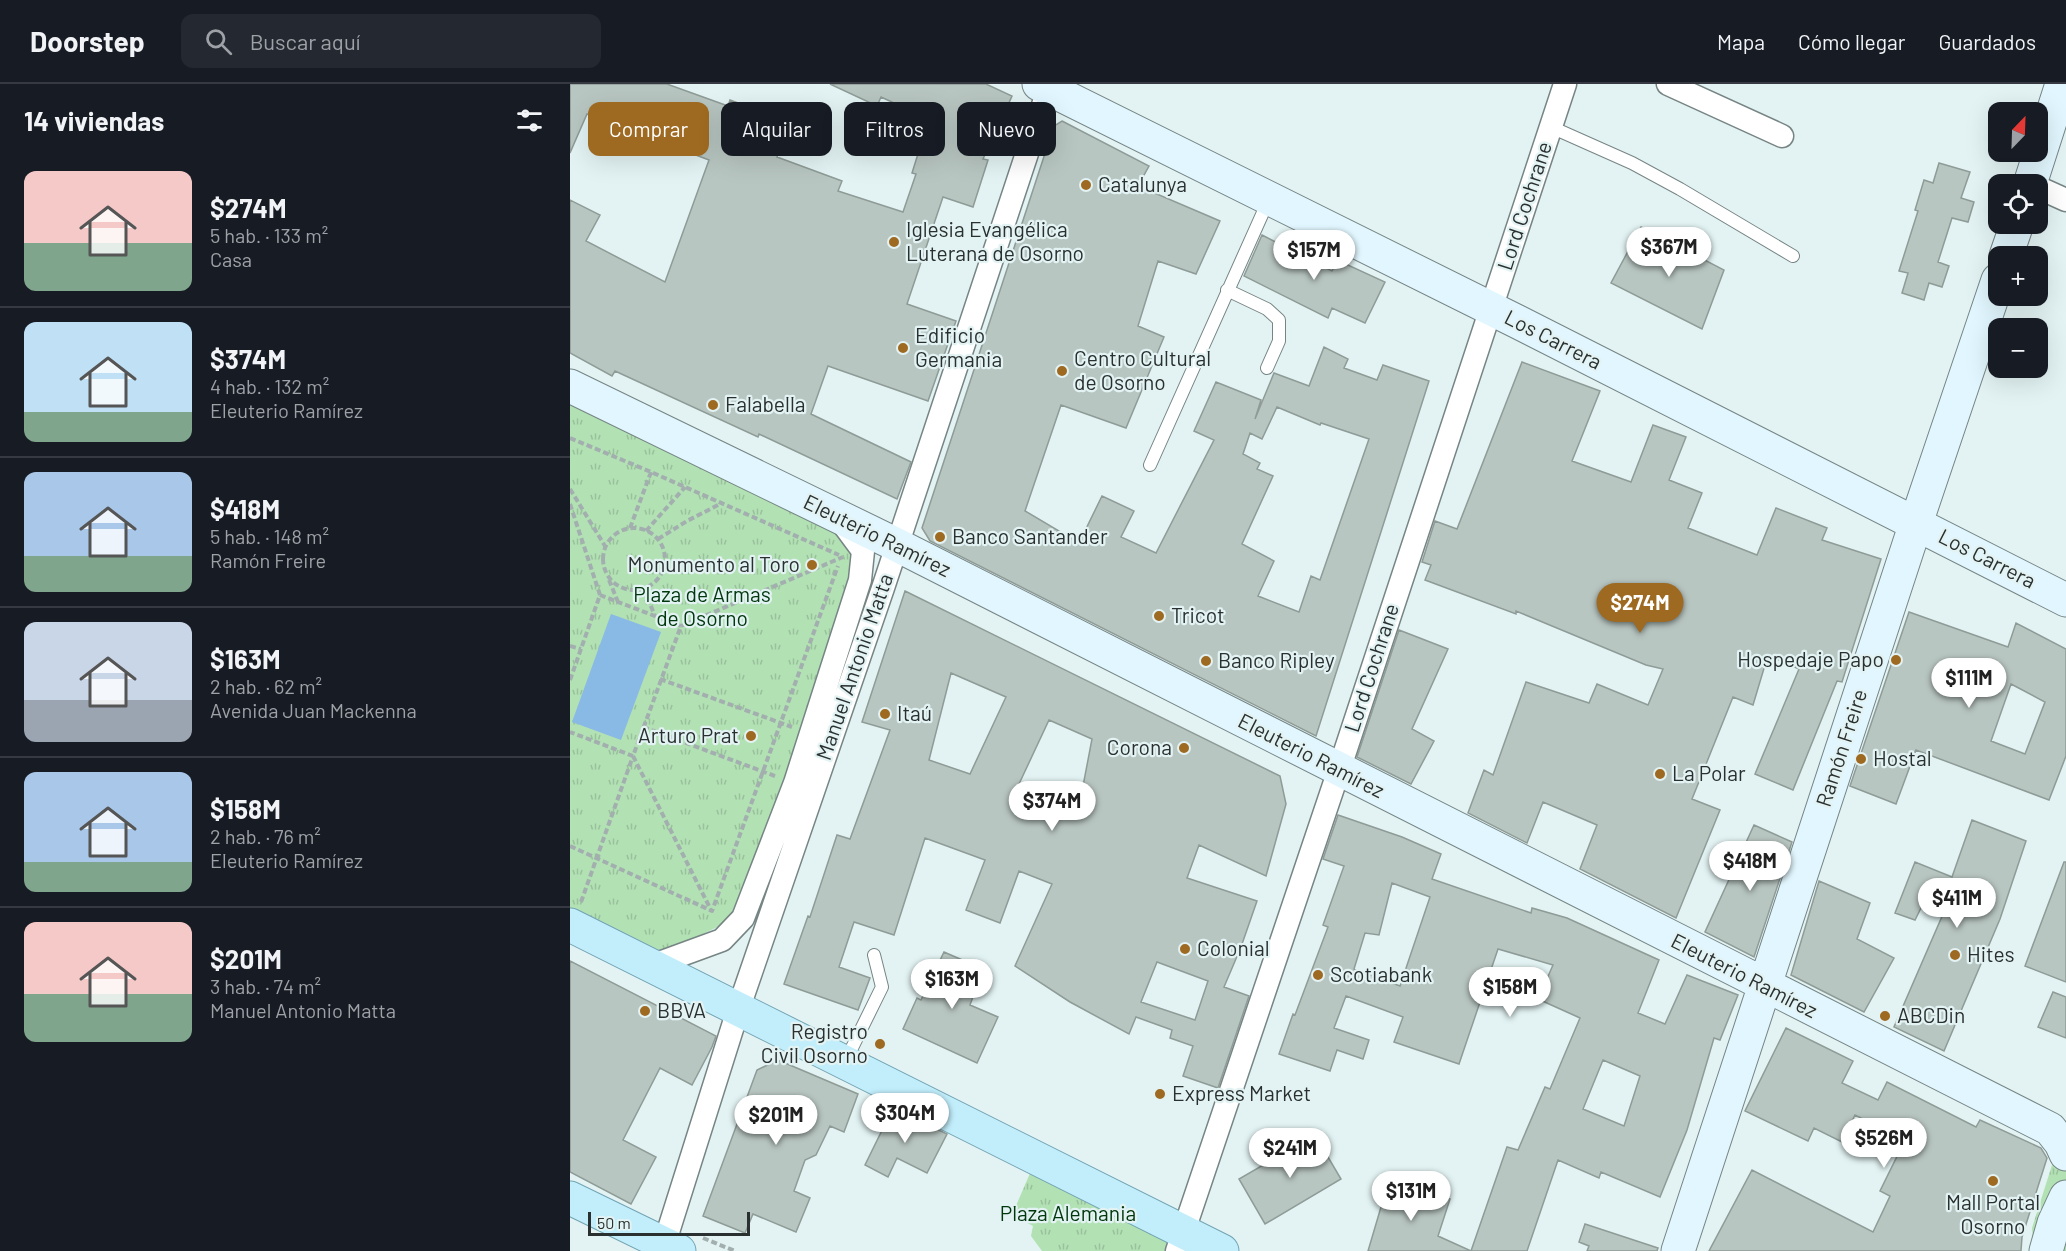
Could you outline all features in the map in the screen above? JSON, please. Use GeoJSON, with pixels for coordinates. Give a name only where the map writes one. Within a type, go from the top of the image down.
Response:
{"type":"FeatureCollection","features":[{"type":"Feature","properties":{"kind":"main road"},"geometry":{"type":"LineString","coordinates":[[2034,174],[2062,84]]}},
{"type":"Feature","properties":{"kind":"main road","name":"Los Carrera"},"geometry":{"type":"LineString","coordinates":[[1046,86],[1491,308],[2066,600]]}},
{"type":"Feature","properties":{"kind":"main road","name":"Ramón Freire"},"geometry":{"type":"LineString","coordinates":[[1678,1251],[1989,306]]}},
{"type":"Feature","properties":{"kind":"main road","name":"Eleuterio Ramírez"},"geometry":{"type":"LineString","coordinates":[[570,386],[897,545],[2061,1135]]}},
{"type":"Feature","properties":{"kind":"main road"},"geometry":{"type":"LineString","coordinates":[[576,914],[651,966],[844,1063],[1180,1241],[1222,1251]]}},
{"type":"Feature","properties":{"kind":"main road"},"geometry":{"type":"LineString","coordinates":[[2046,1251],[2050,1233],[2066,1197]]}},
{"type":"Feature","properties":{"kind":"main road"},"geometry":{"type":"LineString","coordinates":[[570,1198],[669,1249]]}},
{"type":"Feature","properties":{"kind":"street","name":"Lord Cochrane"},"geometry":{"type":"LineString","coordinates":[[1180,1241],[1339,770],[1565,84]]}},
{"type":"Feature","properties":{"kind":"street"},"geometry":{"type":"LineString","coordinates":[[1668,84],[1782,136]]}},
{"type":"Feature","properties":{"kind":"street","name":"Manuel Antonio Matta"},"geometry":{"type":"LineString","coordinates":[[669,1249],[738,1010],[897,545],[1046,86]]}},
{"type":"Feature","properties":{"kind":"street"},"geometry":{"type":"LineString","coordinates":[[2048,192],[2066,200]]}},
{"type":"Feature","properties":{"kind":"street","name":"Manuel Antonio Matta"},"geometry":{"type":"LineString","coordinates":[[651,966],[722,940],[743,918],[795,783],[860,580],[864,551],[838,517]]}},
{"type":"Feature","properties":{"kind":"lane"},"geometry":{"type":"LineString","coordinates":[[1551,127],[1641,168],[1793,256]]}},
{"type":"Feature","properties":{"kind":"lane"},"geometry":{"type":"LineString","coordinates":[[1150,465],[1270,198]]}},
{"type":"Feature","properties":{"kind":"lane"},"geometry":{"type":"LineString","coordinates":[[1227,290],[1268,309],[1279,320],[1279,341],[1267,368]]}},
{"type":"Feature","properties":{"kind":"lane"},"geometry":{"type":"LineString","coordinates":[[844,1063],[882,987],[874,955]]}},
{"type":"Feature","properties":{"kind":"path"},"geometry":{"type":"LineString","coordinates":[[570,438],[651,471],[842,557]]}},
{"type":"Feature","properties":{"kind":"path"},"geometry":{"type":"LineString","coordinates":[[630,528],[651,471]]}},
{"type":"Feature","properties":{"kind":"path"},"geometry":{"type":"LineString","coordinates":[[646,531],[685,487]]}},
{"type":"Feature","properties":{"kind":"path"},"geometry":{"type":"LineString","coordinates":[[570,489],[605,546]]}},
{"type":"Feature","properties":{"kind":"path"},"geometry":{"type":"LineString","coordinates":[[658,539],[722,503]]}},
{"type":"Feature","properties":{"kind":"path"},"geometry":{"type":"LineString","coordinates":[[570,504],[600,595],[570,681]]}},
{"type":"Feature","properties":{"kind":"path"},"geometry":{"type":"LineString","coordinates":[[608,576],[624,589],[644,589],[652,584],[664,568],[663,548],[658,539],[646,531],[630,528],[611,537],[605,546],[602,556],[603,567],[618,602]]}},
{"type":"Feature","properties":{"kind":"path"},"geometry":{"type":"LineString","coordinates":[[600,595],[681,626],[842,557],[864,551]]}},
{"type":"Feature","properties":{"kind":"path"},"geometry":{"type":"LineString","coordinates":[[712,911],[842,557]]}},
{"type":"Feature","properties":{"kind":"path"},"geometry":{"type":"LineString","coordinates":[[644,589],[656,616]]}},
{"type":"Feature","properties":{"kind":"path"},"geometry":{"type":"LineString","coordinates":[[576,914],[681,626]]}},
{"type":"Feature","properties":{"kind":"path"},"geometry":{"type":"LineString","coordinates":[[570,646],[581,649]]}},
{"type":"Feature","properties":{"kind":"path"},"geometry":{"type":"LineString","coordinates":[[660,679],[811,734]]}},
{"type":"Feature","properties":{"kind":"path"},"geometry":{"type":"LineString","coordinates":[[643,727],[795,783]]}},
{"type":"Feature","properties":{"kind":"path"},"geometry":{"type":"LineString","coordinates":[[570,732],[633,756],[712,911],[722,940]]}},
{"type":"Feature","properties":{"kind":"path"},"geometry":{"type":"LineString","coordinates":[[570,846],[712,911]]}},
{"type":"Feature","properties":{"kind":"green space","name":"Plaza de Armas de Osorno"},"geometry":{"type":"Polygon","coordinates":[[[570,399],[850,540],[854,573],[734,919],[657,956],[570,911],[570,399]]]}},
{"type":"Feature","properties":{"kind":"green space"},"geometry":{"type":"Polygon","coordinates":[[[2066,1121],[2066,1251],[2034,1251],[2032,1228],[2066,1121]]]}},
{"type":"Feature","properties":{"kind":"green space","name":"Plaza Alemania"},"geometry":{"type":"Polygon","coordinates":[[[1037,1157],[1183,1232],[1176,1251],[1042,1251],[1031,1236],[1033,1226],[1012,1215],[1037,1157]]]}},
{"type":"Feature","properties":{"kind":"water"},"geometry":{"type":"Polygon","coordinates":[[[611,614],[661,632],[621,740],[572,722],[611,614]]]}},
{"type":"Feature","properties":{"kind":"building"},"geometry":{"type":"Polygon","coordinates":[[[570,84],[667,84],[721,103],[721,156],[777,156],[842,181],[838,191],[903,212],[916,174],[912,173],[917,156],[945,156],[945,102],[892,102],[881,97],[879,102],[868,102],[830,84],[986,84],[1012,96],[1009,102],[957,102],[957,156],[984,156],[983,159],[988,160],[973,207],[943,197],[907,304],[956,321],[928,401],[828,366],[811,414],[911,462],[897,499],[759,434],[758,437],[615,371],[612,376],[570,353],[570,200],[600,215],[586,241],[665,282],[709,160],[698,156],[709,156],[709,102],[588,102],[588,114],[570,153],[570,84]]]}},
{"type":"Feature","properties":{"kind":"building"},"geometry":{"type":"Polygon","coordinates":[[[1062,121],[1149,166],[1138,186],[1220,221],[1196,274],[1158,261],[1138,326],[1164,337],[1126,428],[1061,405],[1025,511],[1079,543],[1102,496],[1134,511],[1121,537],[1156,553],[1214,440],[1194,431],[1216,382],[1261,400],[1255,419],[1274,373],[1309,386],[1324,347],[1348,359],[1344,368],[1377,380],[1383,365],[1429,381],[1316,736],[930,541],[922,528],[1044,156],[1056,156],[1056,125],[1062,121]],[[1277,407],[1262,439],[1250,433],[1243,454],[1260,463],[1257,469],[1273,476],[1242,544],[1274,561],[1258,596],[1299,612],[1311,576],[1320,580],[1369,439],[1321,423],[1320,425],[1277,407]]]}},
{"type":"Feature","properties":{"kind":"building"},"geometry":{"type":"Polygon","coordinates":[[[1939,163],[1970,172],[1961,198],[1974,202],[1968,222],[1952,218],[1938,262],[1949,266],[1942,287],[1929,283],[1924,300],[1902,293],[1908,273],[1899,271],[1918,211],[1915,210],[1924,180],[1933,183],[1939,163]]]}},
{"type":"Feature","properties":{"kind":"building"},"geometry":{"type":"Polygon","coordinates":[[[1641,227],[1724,270],[1702,329],[1611,283],[1641,227]]]}},
{"type":"Feature","properties":{"kind":"building"},"geometry":{"type":"Polygon","coordinates":[[[1262,235],[1332,271],[1337,260],[1385,282],[1365,323],[1332,308],[1328,318],[1244,276],[1262,235]]]}},
{"type":"Feature","properties":{"kind":"building"},"geometry":{"type":"Polygon","coordinates":[[[1522,362],[1600,391],[1572,461],[1631,482],[1653,425],[1686,437],[1669,480],[1702,493],[1688,528],[1757,555],[1776,508],[1827,528],[1822,540],[1881,559],[1842,682],[1837,681],[1793,790],[1755,774],[1799,669],[1768,655],[1753,705],[1733,697],[1692,799],[1720,810],[1676,918],[1580,869],[1597,825],[1543,802],[1527,843],[1468,813],[1484,770],[1493,775],[1526,682],[1589,703],[1597,684],[1648,705],[1663,669],[1646,665],[1516,611],[1516,614],[1425,580],[1431,565],[1422,562],[1435,521],[1457,529],[1522,362]]]}},
{"type":"Feature","properties":{"kind":"building"},"geometry":{"type":"Polygon","coordinates":[[[905,591],[1280,776],[1286,804],[1266,876],[1199,845],[1187,878],[1257,901],[1224,987],[1249,996],[1218,1088],[1183,1076],[1193,1046],[1170,1038],[1172,1030],[1136,1017],[1129,1034],[1070,1002],[1015,966],[1052,884],[1019,871],[1000,923],[966,910],[985,860],[925,838],[894,935],[854,922],[839,967],[870,978],[858,1010],[784,984],[808,916],[810,917],[837,835],[850,839],[890,730],[862,722],[905,591]],[[951,673],[929,760],[970,774],[1006,697],[951,673]],[[1049,720],[1019,784],[1079,807],[1092,739],[1049,720]],[[1157,962],[1141,1002],[1195,1020],[1208,981],[1157,962]]]}},
{"type":"Feature","properties":{"kind":"building"},"geometry":{"type":"Polygon","coordinates":[[[1909,612],[2008,647],[2016,623],[2066,649],[2066,756],[2049,800],[1916,750],[1896,804],[1850,786],[1909,612]],[[2011,684],[1991,741],[2025,754],[2045,702],[2011,684]]]}},
{"type":"Feature","properties":{"kind":"building"},"geometry":{"type":"Polygon","coordinates":[[[1399,630],[1448,649],[1412,729],[1434,741],[1411,784],[1357,757],[1399,630]]]}},
{"type":"Feature","properties":{"kind":"building"},"geometry":{"type":"Polygon","coordinates":[[[1338,815],[1402,837],[1441,854],[1432,879],[1531,913],[1532,908],[1567,918],[1659,960],[1638,1013],[1665,1024],[1687,975],[1738,995],[1720,1040],[1714,1038],[1687,1130],[1660,1197],[1601,1172],[1599,1178],[1558,1160],[1527,1251],[1471,1251],[1507,1147],[1518,1150],[1545,1087],[1550,1089],[1580,1018],[1538,999],[1553,965],[1498,949],[1459,1064],[1394,1042],[1403,1017],[1346,996],[1334,1028],[1369,1040],[1363,1059],[1337,1050],[1330,1071],[1279,1054],[1328,927],[1323,925],[1344,866],[1323,859],[1338,815]],[[1392,883],[1379,935],[1365,933],[1354,969],[1400,986],[1430,897],[1392,883]],[[1603,1060],[1583,1109],[1624,1126],[1640,1076],[1603,1060]]]}},
{"type":"Feature","properties":{"kind":"building","name":"Hites"},"geometry":{"type":"Polygon","coordinates":[[[1972,820],[2026,841],[2000,919],[1944,1051],[1894,1027],[1943,914],[1923,904],[1915,920],[1895,913],[1915,862],[1952,877],[1972,820]]]}},
{"type":"Feature","properties":{"kind":"building"},"geometry":{"type":"Polygon","coordinates":[[[1754,825],[1792,842],[1754,957],[1705,932],[1754,825]]]}},
{"type":"Feature","properties":{"kind":"building"},"geometry":{"type":"Polygon","coordinates":[[[2064,862],[2066,862],[2066,982],[2025,966],[2064,862]]]}},
{"type":"Feature","properties":{"kind":"building"},"geometry":{"type":"Polygon","coordinates":[[[1819,881],[1870,903],[1857,939],[1894,958],[1864,1012],[1791,975],[1819,881]]]}},
{"type":"Feature","properties":{"kind":"building"},"geometry":{"type":"Polygon","coordinates":[[[944,952],[983,969],[970,1005],[998,1017],[977,1063],[903,1029],[917,998],[921,1000],[944,952]]]}},
{"type":"Feature","properties":{"kind":"building"},"geometry":{"type":"Polygon","coordinates":[[[570,961],[716,1036],[692,1085],[660,1068],[623,1140],[656,1157],[631,1204],[570,1172],[570,961]]]}},
{"type":"Feature","properties":{"kind":"building"},"geometry":{"type":"Polygon","coordinates":[[[2053,992],[2066,997],[2066,1038],[2038,1027],[2053,992]]]}},
{"type":"Feature","properties":{"kind":"building","name":"Mall Portal Osorno"},"geometry":{"type":"Polygon","coordinates":[[[1786,1028],[1853,1061],[1842,1083],[1878,1100],[1887,1082],[1976,1127],[1980,1120],[2041,1148],[2047,1158],[2022,1237],[2021,1251],[1709,1251],[1752,1170],[1873,1232],[1890,1196],[1880,1191],[1905,1140],[1855,1115],[1842,1142],[1814,1128],[1808,1141],[1745,1111],[1786,1028]]]}},
{"type":"Feature","properties":{"kind":"building"},"geometry":{"type":"Polygon","coordinates":[[[778,1060],[858,1094],[844,1132],[830,1126],[816,1155],[805,1160],[794,1191],[810,1198],[796,1232],[753,1214],[745,1233],[703,1216],[757,1070],[778,1060]]]}},
{"type":"Feature","properties":{"kind":"building"},"geometry":{"type":"Polygon","coordinates":[[[893,1108],[947,1134],[927,1173],[897,1158],[888,1177],[865,1165],[893,1108]]]}},
{"type":"Feature","properties":{"kind":"building"},"geometry":{"type":"Polygon","coordinates":[[[1315,1135],[1341,1179],[1265,1224],[1239,1179],[1315,1135]]]}},
{"type":"Feature","properties":{"kind":"building"},"geometry":{"type":"Polygon","coordinates":[[[1389,1180],[1450,1199],[1438,1236],[1471,1251],[1368,1251],[1389,1180]]]}},
{"type":"Feature","properties":{"kind":"building"},"geometry":{"type":"Polygon","coordinates":[[[1585,1224],[1658,1248],[1657,1251],[1587,1251],[1589,1246],[1579,1242],[1585,1224]]]}},
{"type":"Feature","properties":{"kind":"place","name":"Catalunya"},"geometry":{"type":"Point","coordinates":[1086,185]}},
{"type":"Feature","properties":{"kind":"place","name":"Iglesia Evangélica Luterana de Osorno"},"geometry":{"type":"Point","coordinates":[894,242]}},
{"type":"Feature","properties":{"kind":"place","name":"Edificio Germania"},"geometry":{"type":"Point","coordinates":[903,348]}},
{"type":"Feature","properties":{"kind":"place","name":"Centro Cultural de Osorno"},"geometry":{"type":"Point","coordinates":[1062,371]}},
{"type":"Feature","properties":{"kind":"place","name":"Falabella"},"geometry":{"type":"Point","coordinates":[713,405]}},
{"type":"Feature","properties":{"kind":"place","name":"Banco Santander"},"geometry":{"type":"Point","coordinates":[940,537]}},
{"type":"Feature","properties":{"kind":"place","name":"Monumento al Toro"},"geometry":{"type":"Point","coordinates":[812,565]}},
{"type":"Feature","properties":{"kind":"place","name":"Tricot"},"geometry":{"type":"Point","coordinates":[1159,616]}},
{"type":"Feature","properties":{"kind":"place","name":"Hospedaje Papo"},"geometry":{"type":"Point","coordinates":[1896,660]}},
{"type":"Feature","properties":{"kind":"place","name":"Banco Ripley"},"geometry":{"type":"Point","coordinates":[1206,661]}},
{"type":"Feature","properties":{"kind":"place","name":"Itaú"},"geometry":{"type":"Point","coordinates":[885,714]}},
{"type":"Feature","properties":{"kind":"place","name":"Arturo Prat"},"geometry":{"type":"Point","coordinates":[751,736]}},
{"type":"Feature","properties":{"kind":"place","name":"Corona"},"geometry":{"type":"Point","coordinates":[1184,748]}},
{"type":"Feature","properties":{"kind":"place","name":"Hostal"},"geometry":{"type":"Point","coordinates":[1861,759]}},
{"type":"Feature","properties":{"kind":"place","name":"La Polar"},"geometry":{"type":"Point","coordinates":[1660,774]}},
{"type":"Feature","properties":{"kind":"place","name":"Colonial"},"geometry":{"type":"Point","coordinates":[1185,949]}},
{"type":"Feature","properties":{"kind":"place","name":"Hites"},"geometry":{"type":"Point","coordinates":[1955,955]}},
{"type":"Feature","properties":{"kind":"place","name":"Scotiabank"},"geometry":{"type":"Point","coordinates":[1318,975]}},
{"type":"Feature","properties":{"kind":"place","name":"BBVA"},"geometry":{"type":"Point","coordinates":[645,1011]}},
{"type":"Feature","properties":{"kind":"place","name":"ABCDin"},"geometry":{"type":"Point","coordinates":[1885,1016]}},
{"type":"Feature","properties":{"kind":"place","name":"Registro Civil Osorno"},"geometry":{"type":"Point","coordinates":[880,1044]}},
{"type":"Feature","properties":{"kind":"place","name":"Express Market"},"geometry":{"type":"Point","coordinates":[1160,1094]}},
{"type":"Feature","properties":{"kind":"place","name":"Mall Portal Osorno"},"geometry":{"type":"Point","coordinates":[1993,1181]}}]}
